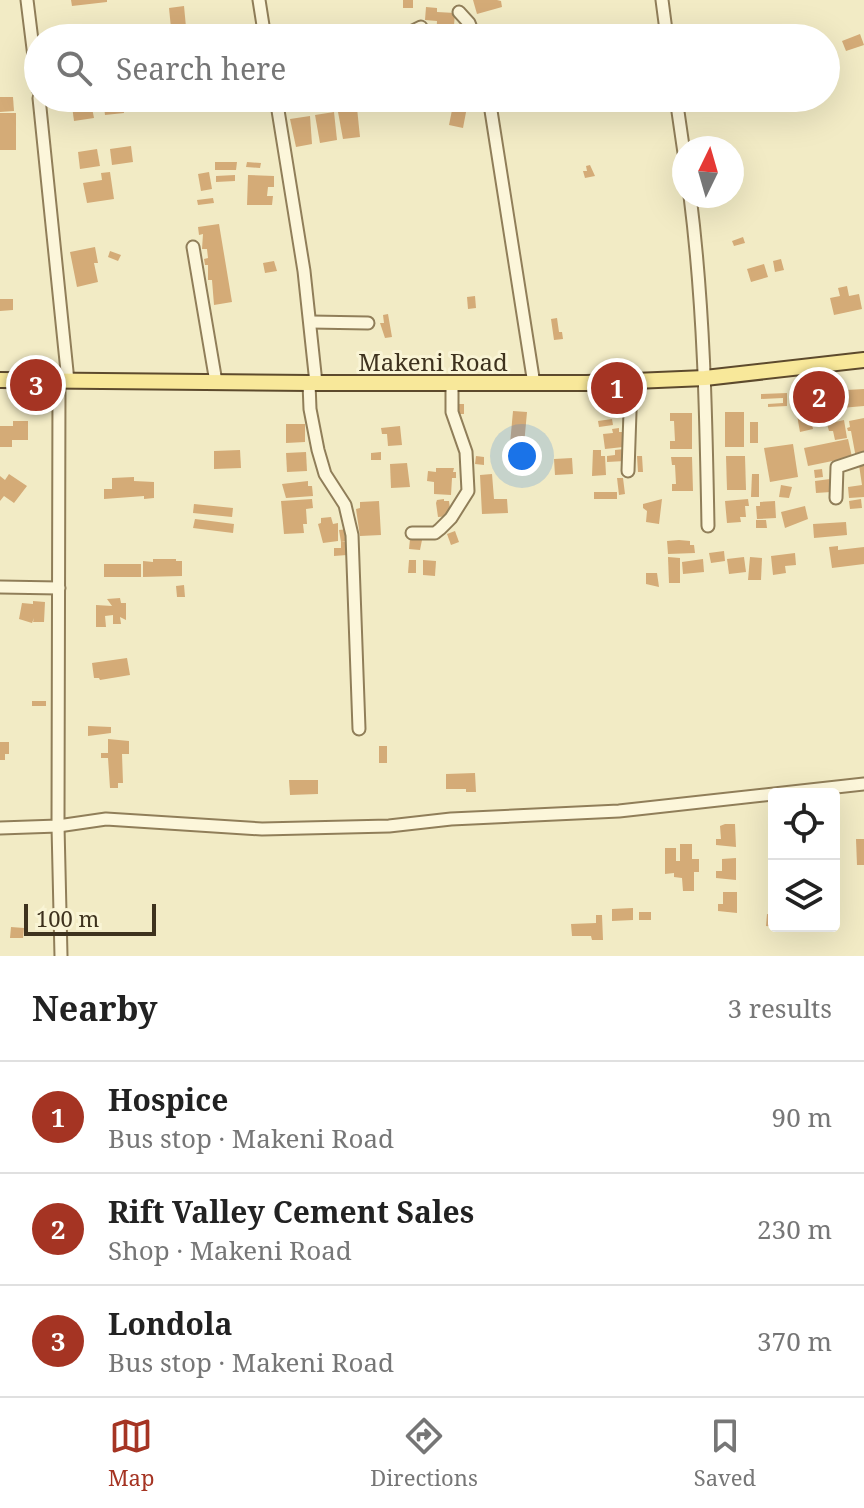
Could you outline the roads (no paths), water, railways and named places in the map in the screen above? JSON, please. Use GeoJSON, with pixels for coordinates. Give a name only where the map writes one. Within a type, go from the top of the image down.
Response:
{"type":"FeatureCollection","features":[{"type":"Feature","properties":{"kind":"main road","name":"Makeni Road"},"geometry":{"type":"LineString","coordinates":[[0,380],[631,382],[705,378],[864,360]]}},
{"type":"Feature","properties":{"kind":"street"},"geometry":{"type":"LineString","coordinates":[[27,0],[30,24]]}},
{"type":"Feature","properties":{"kind":"street"},"geometry":{"type":"LineString","coordinates":[[259,0],[263,24]]}},
{"type":"Feature","properties":{"kind":"street"},"geometry":{"type":"LineString","coordinates":[[662,0],[665,24]]}},
{"type":"Feature","properties":{"kind":"street"},"geometry":{"type":"LineString","coordinates":[[459,12],[469,24]]}},
{"type":"Feature","properties":{"kind":"street"},"geometry":{"type":"LineString","coordinates":[[40,112],[64,381],[59,588],[61,956]]}},
{"type":"Feature","properties":{"kind":"street"},"geometry":{"type":"LineString","coordinates":[[278,112],[311,322],[310,409],[325,474],[345,505],[352,535],[359,729]]}},
{"type":"Feature","properties":{"kind":"street"},"geometry":{"type":"LineString","coordinates":[[491,112],[534,384]]}},
{"type":"Feature","properties":{"kind":"street"},"geometry":{"type":"LineString","coordinates":[[678,112],[682,136]]}},
{"type":"Feature","properties":{"kind":"street"},"geometry":{"type":"LineString","coordinates":[[692,208],[705,378],[708,526]]}},
{"type":"Feature","properties":{"kind":"street"},"geometry":{"type":"LineString","coordinates":[[193,247],[216,382]]}},
{"type":"Feature","properties":{"kind":"street"},"geometry":{"type":"LineString","coordinates":[[311,322],[368,323]]}},
{"type":"Feature","properties":{"kind":"street"},"geometry":{"type":"LineString","coordinates":[[412,533],[435,533],[451,518],[468,491],[466,452],[452,412],[452,382]]}},
{"type":"Feature","properties":{"kind":"street"},"geometry":{"type":"LineString","coordinates":[[628,471],[631,382]]}},
{"type":"Feature","properties":{"kind":"street"},"geometry":{"type":"LineString","coordinates":[[836,498],[837,467],[864,458]]}},
{"type":"Feature","properties":{"kind":"street"},"geometry":{"type":"LineString","coordinates":[[0,587],[59,588]]}},
{"type":"Feature","properties":{"kind":"street"},"geometry":{"type":"LineString","coordinates":[[0,828],[58,826],[106,819],[262,829],[389,826],[451,819],[619,811],[864,784]]}},
{"type":"Feature","properties":{"kind":"place","name":"Londola"},"geometry":{"type":"Point","coordinates":[36,385]}},
{"type":"Feature","properties":{"kind":"place","name":"Hospice"},"geometry":{"type":"Point","coordinates":[617,388]}},
{"type":"Feature","properties":{"kind":"place","name":"Rift Valley Cement Sales"},"geometry":{"type":"Point","coordinates":[819,397]}}]}
